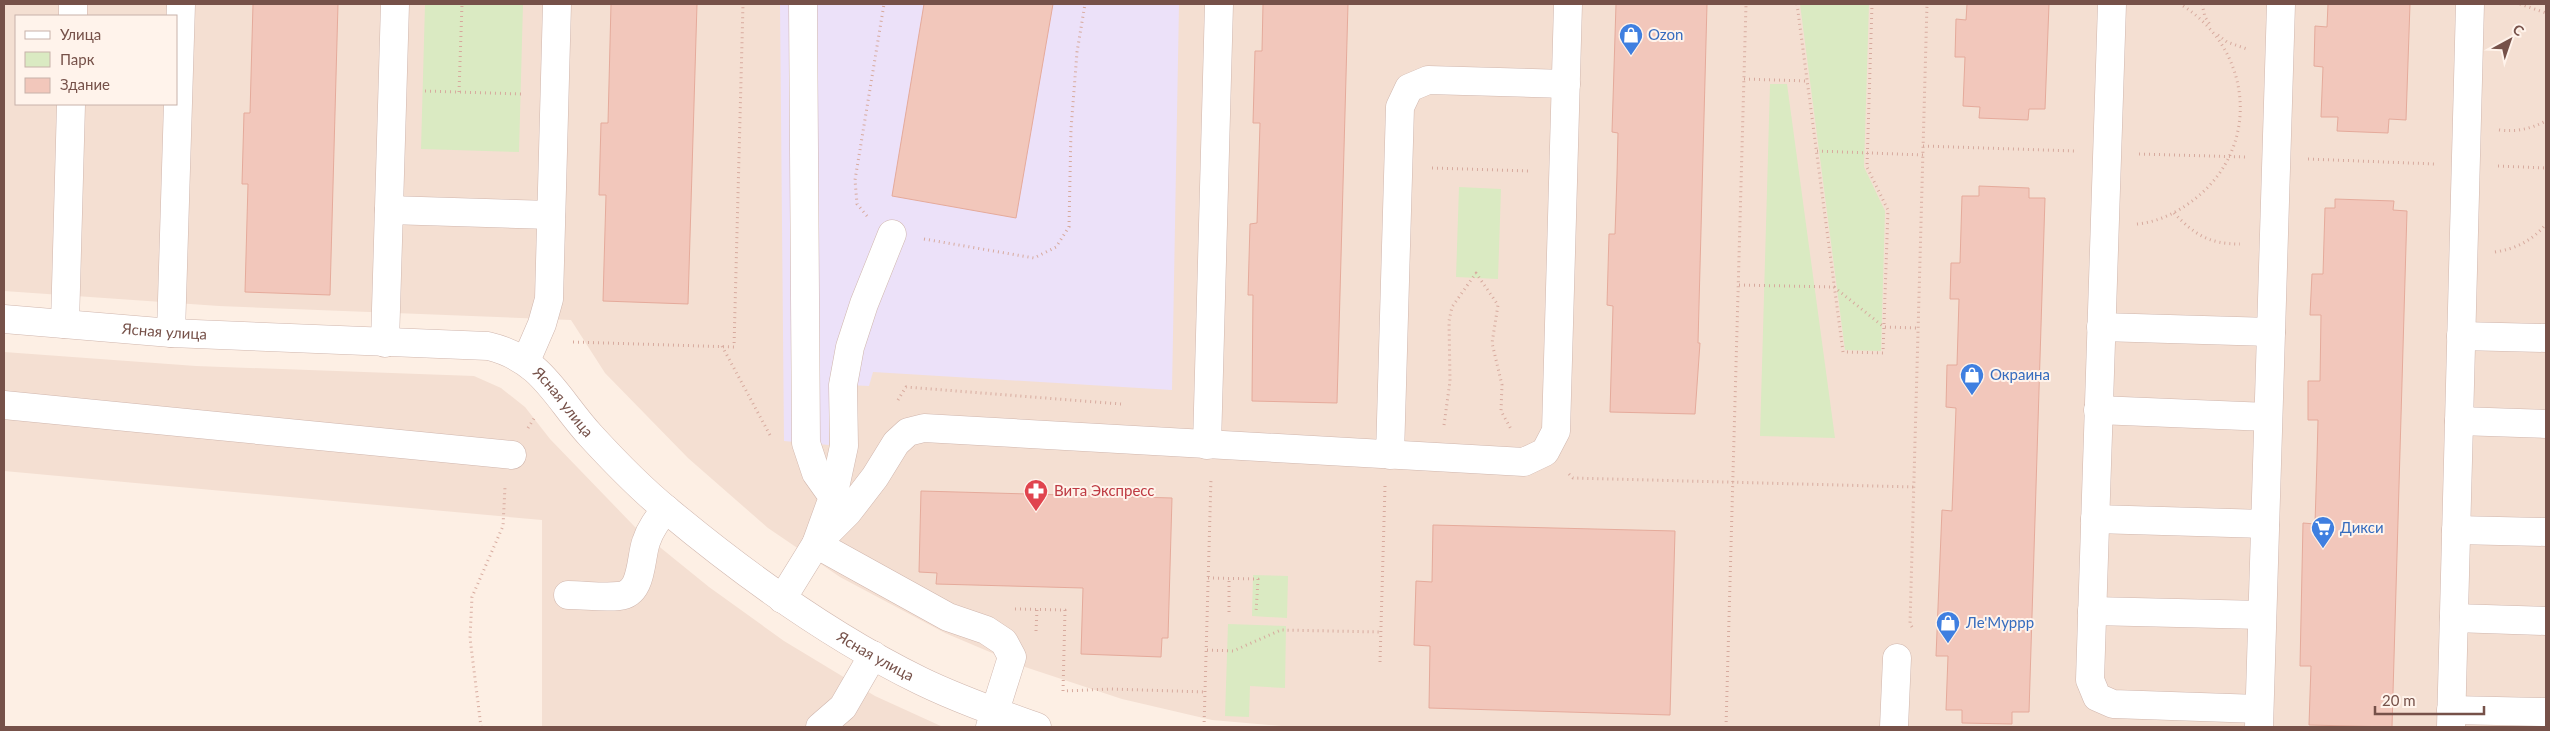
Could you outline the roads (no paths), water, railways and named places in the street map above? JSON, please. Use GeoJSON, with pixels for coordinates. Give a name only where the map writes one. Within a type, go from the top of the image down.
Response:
{"type":"FeatureCollection","features":[{"type":"Feature","properties":{"kind":"street"},"geometry":{"type":"LineString","coordinates":[[172,333],[181,4]]}},
{"type":"Feature","properties":{"kind":"street"},"geometry":{"type":"LineString","coordinates":[[385,343],[395,4]]}},
{"type":"Feature","properties":{"kind":"street"},"geometry":{"type":"LineString","coordinates":[[526,361],[542,324],[549,299],[557,4]]}},
{"type":"Feature","properties":{"kind":"street"},"geometry":{"type":"LineString","coordinates":[[803,4],[806,443],[816,473],[833,497]]}},
{"type":"Feature","properties":{"kind":"street"},"geometry":{"type":"LineString","coordinates":[[1209,446],[1219,4]]}},
{"type":"Feature","properties":{"kind":"street"},"geometry":{"type":"LineString","coordinates":[[816,544],[848,512],[875,477],[896,443],[908,432],[924,428],[1209,446],[1524,462],[1545,452],[1556,431],[1568,4]]}},
{"type":"Feature","properties":{"kind":"street"},"geometry":{"type":"LineString","coordinates":[[2112,4],[2090,680],[2097,697],[2112,704],[2259,718],[2280,4]]}},
{"type":"Feature","properties":{"kind":"street"},"geometry":{"type":"LineString","coordinates":[[2470,4],[2451,718],[2546,712]]}},
{"type":"Feature","properties":{"kind":"street"},"geometry":{"type":"LineString","coordinates":[[1388,455],[1400,107],[1409,88],[1428,80],[1566,84]]}},
{"type":"Feature","properties":{"kind":"street"},"geometry":{"type":"LineString","coordinates":[[65,324],[71,105]]}},
{"type":"Feature","properties":{"kind":"street"},"geometry":{"type":"LineString","coordinates":[[389,210],[552,215]]}},
{"type":"Feature","properties":{"kind":"street"},"geometry":{"type":"LineString","coordinates":[[782,599],[816,544],[833,497],[844,446],[843,385],[850,347],[864,304],[892,234]]}},
{"type":"Feature","properties":{"kind":"street","name":"Ясная улица"},"geometry":{"type":"LineString","coordinates":[[4,319],[172,333],[488,346],[507,351],[526,361],[546,377],[590,435],[666,509],[782,599],[873,655],[992,720],[1037,727]]}},
{"type":"Feature","properties":{"kind":"street"},"geometry":{"type":"LineString","coordinates":[[2101,327],[2271,332]]}},
{"type":"Feature","properties":{"kind":"street"},"geometry":{"type":"LineString","coordinates":[[2461,336],[2546,338]]}},
{"type":"Feature","properties":{"kind":"street"},"geometry":{"type":"LineString","coordinates":[[4,405],[512,455]]}},
{"type":"Feature","properties":{"kind":"street"},"geometry":{"type":"LineString","coordinates":[[2098,410],[2268,417]]}},
{"type":"Feature","properties":{"kind":"street"},"geometry":{"type":"LineString","coordinates":[[2459,421],[2546,424]]}},
{"type":"Feature","properties":{"kind":"street"},"geometry":{"type":"LineString","coordinates":[[568,595],[620,596],[633,589],[638,579],[648,537],[666,509]]}},
{"type":"Feature","properties":{"kind":"street"},"geometry":{"type":"LineString","coordinates":[[2095,518],[2265,524]]}},
{"type":"Feature","properties":{"kind":"street"},"geometry":{"type":"LineString","coordinates":[[2456,530],[2546,532]]}},
{"type":"Feature","properties":{"kind":"street"},"geometry":{"type":"LineString","coordinates":[[816,544],[948,617],[986,630],[1004,642],[1012,657],[992,720]]}},
{"type":"Feature","properties":{"kind":"street"},"geometry":{"type":"LineString","coordinates":[[2092,611],[2262,615]]}},
{"type":"Feature","properties":{"kind":"street"},"geometry":{"type":"LineString","coordinates":[[2454,618],[2546,621]]}},
{"type":"Feature","properties":{"kind":"street"},"geometry":{"type":"LineString","coordinates":[[820,727],[843,707],[873,655]]}},
{"type":"Feature","properties":{"kind":"street"},"geometry":{"type":"LineString","coordinates":[[1894,727],[1897,658]]}},
{"type":"Feature","properties":{"kind":"place","name":"Ozon"},"geometry":{"type":"Point","coordinates":[1631,56]}},
{"type":"Feature","properties":{"kind":"place","name":"Окраина"},"geometry":{"type":"Point","coordinates":[1972,396]}},
{"type":"Feature","properties":{"kind":"place","name":"Вита Экспресс"},"geometry":{"type":"Point","coordinates":[1036,512]}},
{"type":"Feature","properties":{"kind":"place","name":"Дикси"},"geometry":{"type":"Point","coordinates":[2323,549]}},
{"type":"Feature","properties":{"kind":"place","name":"Ле'Муррр"},"geometry":{"type":"Point","coordinates":[1948,644]}}]}
